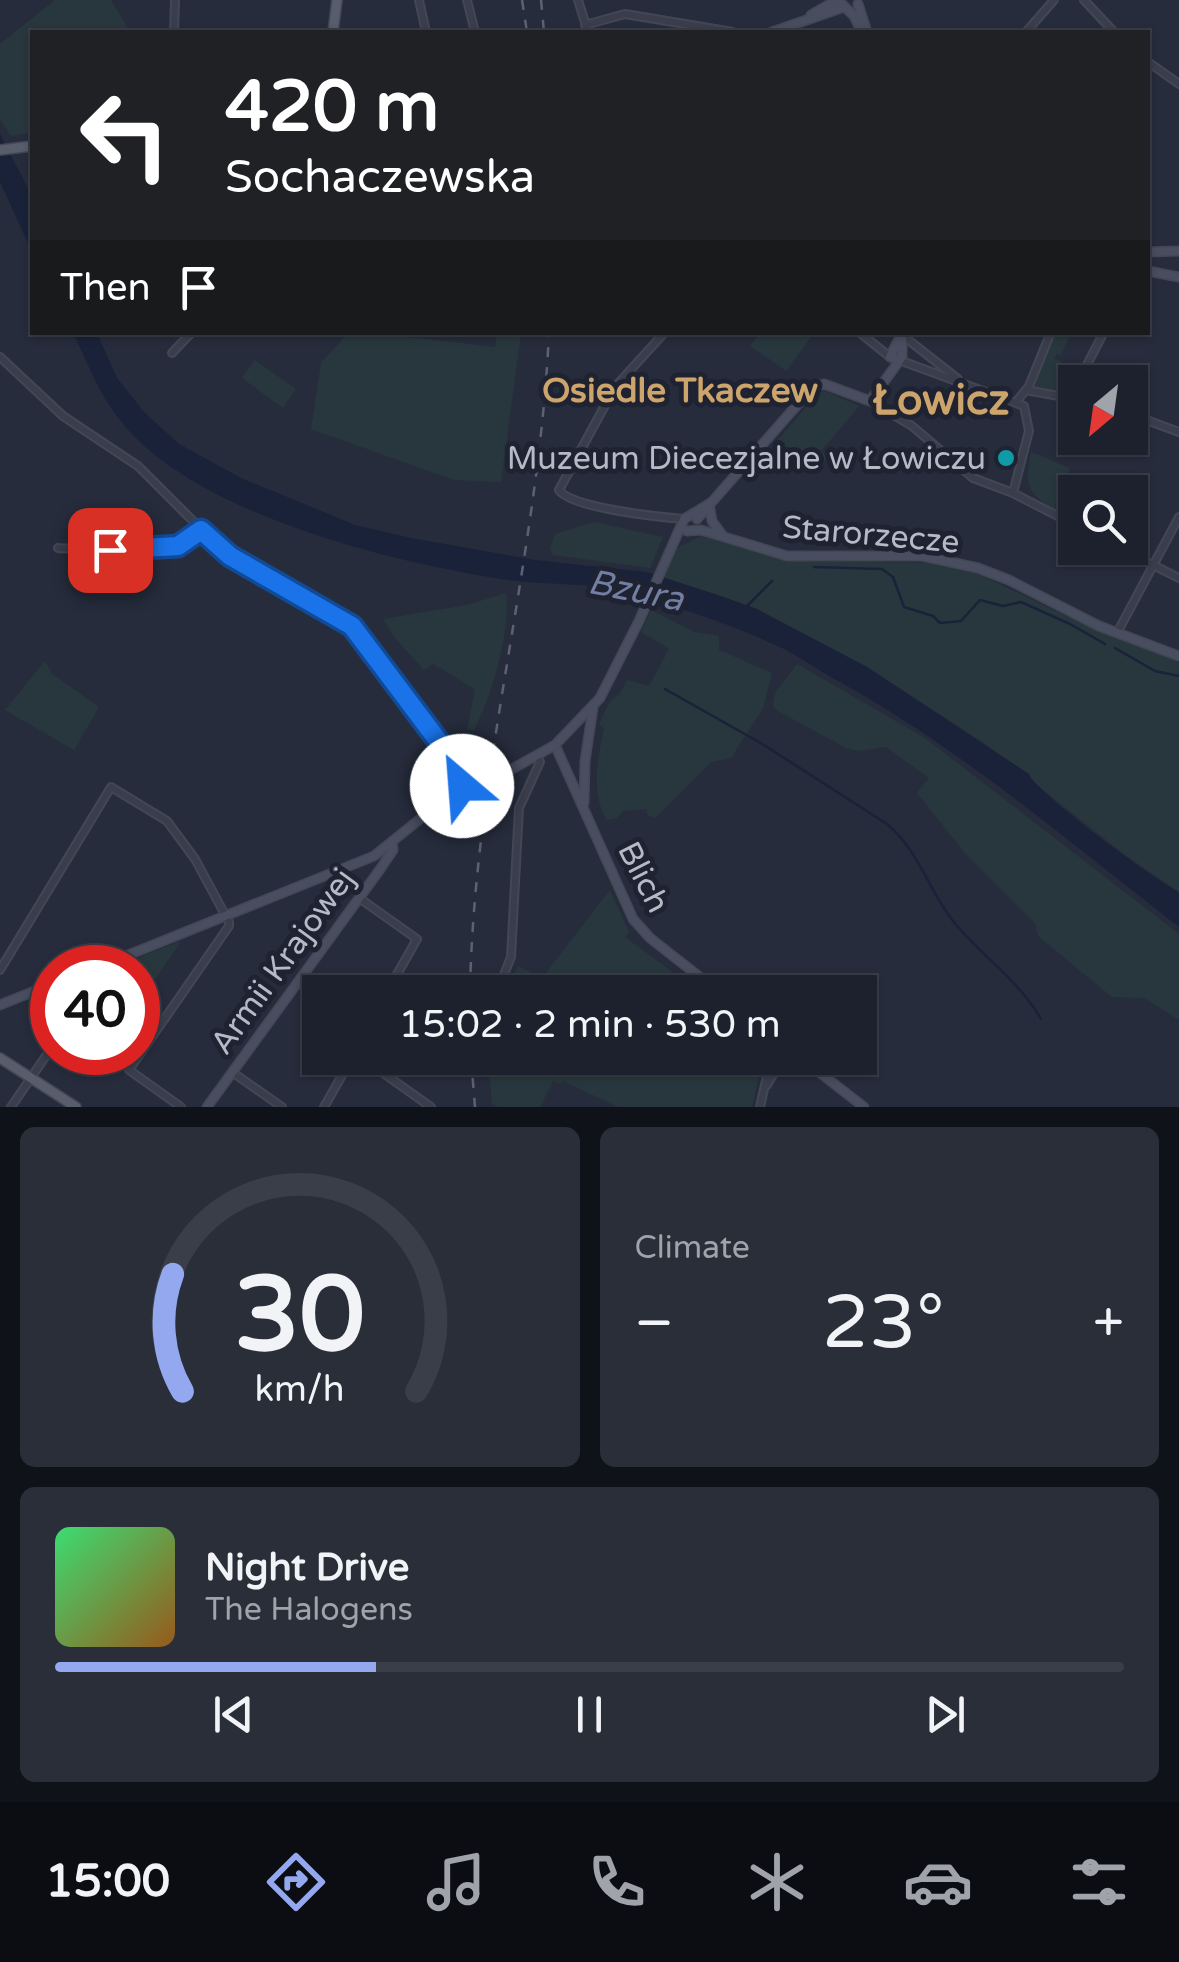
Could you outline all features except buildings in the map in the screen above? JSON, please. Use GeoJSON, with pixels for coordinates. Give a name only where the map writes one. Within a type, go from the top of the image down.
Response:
{"type":"FeatureCollection","features":[{"type":"Feature","properties":{"kind":"main road"},"geometry":{"type":"LineString","coordinates":[[335,30],[337,0]]}},
{"type":"Feature","properties":{"kind":"main road"},"geometry":{"type":"LineString","coordinates":[[0,150],[30,146]]}},
{"type":"Feature","properties":{"kind":"main road"},"geometry":{"type":"LineString","coordinates":[[0,1058],[76,1107]]}},
{"type":"Feature","properties":{"kind":"street"},"geometry":{"type":"LineString","coordinates":[[174,30],[175,0]]}},
{"type":"Feature","properties":{"kind":"street"},"geometry":{"type":"LineString","coordinates":[[419,0],[426,30]]}},
{"type":"Feature","properties":{"kind":"street"},"geometry":{"type":"LineString","coordinates":[[467,0],[474,30]]}},
{"type":"Feature","properties":{"kind":"street"},"geometry":{"type":"LineString","coordinates":[[578,0],[586,29],[620,14],[720,30]]}},
{"type":"Feature","properties":{"kind":"street"},"geometry":{"type":"LineString","coordinates":[[1028,30],[1054,0]]}},
{"type":"Feature","properties":{"kind":"street"},"geometry":{"type":"LineString","coordinates":[[1084,0],[1112,30]]}},
{"type":"Feature","properties":{"kind":"street"},"geometry":{"type":"LineString","coordinates":[[780,30],[842,4],[860,2],[864,30]]}},
{"type":"Feature","properties":{"kind":"street"},"geometry":{"type":"LineString","coordinates":[[842,4],[862,30]]}},
{"type":"Feature","properties":{"kind":"street"},"geometry":{"type":"LineString","coordinates":[[1150,63],[1179,84]]}},
{"type":"Feature","properties":{"kind":"street"},"geometry":{"type":"LineString","coordinates":[[1150,252],[1179,252]]}},
{"type":"Feature","properties":{"kind":"street"},"geometry":{"type":"LineString","coordinates":[[1150,271],[1179,277]]}},
{"type":"Feature","properties":{"kind":"street"},"geometry":{"type":"LineString","coordinates":[[172,353],[189,335]]}},
{"type":"Feature","properties":{"kind":"street"},"geometry":{"type":"LineString","coordinates":[[662,335],[615,387],[559,490],[566,498],[690,524]]}},
{"type":"Feature","properties":{"kind":"street"},"geometry":{"type":"LineString","coordinates":[[863,335],[894,358],[1017,401],[1027,411],[1029,430],[1013,493]]}},
{"type":"Feature","properties":{"kind":"street"},"geometry":{"type":"LineString","coordinates":[[870,401],[894,358],[904,352],[902,335]]}},
{"type":"Feature","properties":{"kind":"street"},"geometry":{"type":"LineString","coordinates":[[903,335],[949,373],[973,386]]}},
{"type":"Feature","properties":{"kind":"street"},"geometry":{"type":"LineString","coordinates":[[1017,401],[1026,390],[1051,335]]}},
{"type":"Feature","properties":{"kind":"street"},"geometry":{"type":"LineString","coordinates":[[1087,365],[1102,335]]}},
{"type":"Feature","properties":{"kind":"street"},"geometry":{"type":"LineString","coordinates":[[0,357],[62,416],[138,466],[230,556],[352,626],[466,782]]}},
{"type":"Feature","properties":{"kind":"street"},"geometry":{"type":"LineString","coordinates":[[154,945],[360,862],[392,844],[466,782],[502,774],[555,745],[593,708],[639,622],[671,546],[812,388],[824,384],[870,401],[906,422],[973,478],[1058,516]]}},
{"type":"Feature","properties":{"kind":"street"},"geometry":{"type":"LineString","coordinates":[[1026,390],[1058,396]]}},
{"type":"Feature","properties":{"kind":"street"},"geometry":{"type":"LineString","coordinates":[[1148,421],[1179,432]]}},
{"type":"Feature","properties":{"kind":"street"},"geometry":{"type":"LineString","coordinates":[[709,504],[712,521],[723,536]]}},
{"type":"Feature","properties":{"kind":"street"},"geometry":{"type":"LineString","coordinates":[[1118,633],[1179,517]]}},
{"type":"Feature","properties":{"kind":"street","name":"Starorzecze"},"geometry":{"type":"LineString","coordinates":[[690,524],[787,556],[922,556],[978,568],[1118,633],[1179,656]]}},
{"type":"Feature","properties":{"kind":"street"},"geometry":{"type":"LineString","coordinates":[[58,548],[178,546],[201,530]]}},
{"type":"Feature","properties":{"kind":"street"},"geometry":{"type":"LineString","coordinates":[[1148,563],[1179,578]]}},
{"type":"Feature","properties":{"kind":"street","name":"Blich"},"geometry":{"type":"LineString","coordinates":[[581,794],[593,708]]}},
{"type":"Feature","properties":{"kind":"street","name":"Blich"},"geometry":{"type":"LineString","coordinates":[[555,745],[581,794],[585,812],[637,925],[698,975]]}},
{"type":"Feature","properties":{"kind":"street"},"geometry":{"type":"LineString","coordinates":[[504,975],[511,958],[519,808],[540,762],[537,756]]}},
{"type":"Feature","properties":{"kind":"street"},"geometry":{"type":"LineString","coordinates":[[0,970],[111,787],[168,821],[195,859],[229,926],[129,1070],[181,1107]]}},
{"type":"Feature","properties":{"kind":"street","name":"Armii Krajowej"},"geometry":{"type":"LineString","coordinates":[[207,1107],[360,898],[393,850],[392,844]]}},
{"type":"Feature","properties":{"kind":"street"},"geometry":{"type":"LineString","coordinates":[[360,898],[417,939],[397,975]]}},
{"type":"Feature","properties":{"kind":"street"},"geometry":{"type":"LineString","coordinates":[[1,1002],[30,992]]}},
{"type":"Feature","properties":{"kind":"street"},"geometry":{"type":"LineString","coordinates":[[232,1072],[282,1107]]}},
{"type":"Feature","properties":{"kind":"street"},"geometry":{"type":"LineString","coordinates":[[12,1107],[33,1075]]}},
{"type":"Feature","properties":{"kind":"street"},"geometry":{"type":"LineString","coordinates":[[324,1107],[342,1075]]}},
{"type":"Feature","properties":{"kind":"street"},"geometry":{"type":"LineString","coordinates":[[386,1075],[431,1107]]}},
{"type":"Feature","properties":{"kind":"street"},"geometry":{"type":"LineString","coordinates":[[760,1107],[767,1075]]}},
{"type":"Feature","properties":{"kind":"street"},"geometry":{"type":"LineString","coordinates":[[764,1090],[772,1075]]}},
{"type":"Feature","properties":{"kind":"street"},"geometry":{"type":"LineString","coordinates":[[823,1075],[864,1107]]}},
{"type":"Feature","properties":{"kind":"shaded area"},"geometry":{"type":"Polygon","coordinates":[[[55,0],[111,0],[129,30],[30,30],[30,132],[11,136],[0,119],[0,44],[55,0]]]}},
{"type":"Feature","properties":{"kind":"shaded area"},"geometry":{"type":"Polygon","coordinates":[[[346,335],[390,335],[495,347],[497,335],[521,335],[501,482],[454,480],[311,429],[321,363],[346,335]]]}},
{"type":"Feature","properties":{"kind":"shaded area"},"geometry":{"type":"Polygon","coordinates":[[[758,335],[813,335],[786,371],[750,346],[758,335]]]}},
{"type":"Feature","properties":{"kind":"shaded area"},"geometry":{"type":"Polygon","coordinates":[[[1054,335],[1070,335],[1061,355],[1054,358],[1067,365],[1058,365],[1058,391],[1034,386],[1054,335]]]}},
{"type":"Feature","properties":{"kind":"shaded area"},"geometry":{"type":"Polygon","coordinates":[[[255,360],[296,389],[283,408],[242,378],[255,360]]]}},
{"type":"Feature","properties":{"kind":"shaded area"},"geometry":{"type":"Polygon","coordinates":[[[819,392],[859,406],[821,451],[828,457],[815,472],[771,448],[819,392]]]}},
{"type":"Feature","properties":{"kind":"shaded area"},"geometry":{"type":"Polygon","coordinates":[[[1031,452],[1070,468],[1067,475],[1058,475],[1056,510],[1033,493],[1028,473],[1031,452]]]}},
{"type":"Feature","properties":{"kind":"shaded area"},"geometry":{"type":"Polygon","coordinates":[[[594,522],[663,537],[650,568],[553,555],[550,548],[555,534],[594,522]]]}},
{"type":"Feature","properties":{"kind":"shaded area"},"geometry":{"type":"Polygon","coordinates":[[[701,536],[785,561],[926,563],[978,574],[1085,625],[1179,662],[1179,892],[1125,855],[984,743],[867,667],[757,609],[664,578],[675,549],[701,536]]]}},
{"type":"Feature","properties":{"kind":"shaded area"},"geometry":{"type":"Polygon","coordinates":[[[506,593],[506,626],[493,681],[474,730],[467,730],[475,689],[433,664],[424,670],[383,619],[467,605],[506,593]]]}},
{"type":"Feature","properties":{"kind":"shaded area"},"geometry":{"type":"Polygon","coordinates":[[[651,610],[695,632],[719,636],[719,650],[772,673],[763,708],[731,758],[711,762],[655,818],[646,809],[623,811],[617,818],[607,820],[597,787],[604,728],[599,725],[609,703],[627,680],[649,686],[669,649],[641,632],[651,610]]]}},
{"type":"Feature","properties":{"kind":"shaded area"},"geometry":{"type":"Polygon","coordinates":[[[45,661],[52,674],[99,707],[74,750],[5,710],[45,661]]]}},
{"type":"Feature","properties":{"kind":"shaded area"},"geometry":{"type":"Polygon","coordinates":[[[797,664],[925,738],[1179,934],[1179,1020],[1144,998],[1112,997],[1038,936],[1035,923],[965,853],[917,793],[929,778],[886,747],[859,751],[846,748],[776,710],[775,693],[797,664]]]}},
{"type":"Feature","properties":{"kind":"shaded area"},"geometry":{"type":"Polygon","coordinates":[[[610,890],[629,932],[625,937],[677,975],[544,975],[610,890]]]}},
{"type":"Feature","properties":{"kind":"shaded area"},"geometry":{"type":"Polygon","coordinates":[[[181,941],[160,972],[160,949],[181,941]]]}},
{"type":"Feature","properties":{"kind":"shaded area"},"geometry":{"type":"Polygon","coordinates":[[[518,966],[536,975],[514,975],[518,966]]]}},
{"type":"Feature","properties":{"kind":"shaded area"},"geometry":{"type":"Polygon","coordinates":[[[489,1075],[759,1075],[752,1107],[618,1107],[563,1081],[553,1081],[540,1107],[492,1104],[489,1075]]]}},
{"type":"Feature","properties":{"kind":"water"},"geometry":{"type":"Polygon","coordinates":[[[0,134],[30,192],[30,248],[0,182],[0,134]]]}},
{"type":"Feature","properties":{"kind":"water","name":"Bzura"},"geometry":{"type":"Polygon","coordinates":[[[74,335],[98,335],[117,378],[145,413],[179,444],[241,478],[355,525],[535,560],[647,572],[757,609],[867,667],[1029,774],[1073,816],[1179,892],[1179,927],[966,763],[790,652],[700,615],[613,590],[462,572],[354,547],[298,529],[195,482],[152,452],[119,419],[74,335]]]}},
{"type":"Feature","properties":{"kind":"waterway"},"geometry":{"type":"LineString","coordinates":[[814,567],[882,569],[893,577],[904,607],[933,616],[940,623],[961,621],[980,600],[1003,606],[1021,602],[1105,644]]}},
{"type":"Feature","properties":{"kind":"waterway"},"geometry":{"type":"LineString","coordinates":[[748,605],[772,581]]}},
{"type":"Feature","properties":{"kind":"waterway"},"geometry":{"type":"LineString","coordinates":[[1115,648],[1155,671],[1179,676]]}},
{"type":"Feature","properties":{"kind":"waterway"},"geometry":{"type":"LineString","coordinates":[[665,689],[764,745],[887,824],[907,846],[953,921],[1021,992],[1041,1019]]}},
{"type":"Feature","properties":{"kind":"railway"},"geometry":{"type":"LineString","coordinates":[[522,0],[527,30]]}},
{"type":"Feature","properties":{"kind":"railway"},"geometry":{"type":"LineString","coordinates":[[541,0],[544,30]]}},
{"type":"Feature","properties":{"kind":"railway"},"geometry":{"type":"LineString","coordinates":[[471,975],[483,827],[533,498],[549,335]]}},
{"type":"Feature","properties":{"kind":"railway"},"geometry":{"type":"LineString","coordinates":[[472,1075],[475,1107]]}},
{"type":"Feature","properties":{"kind":"place","name":"Muzeum Diecezjalne w Łowiczu"},"geometry":{"type":"Point","coordinates":[1006,458]}},
{"type":"Feature","properties":{"kind":"district","name":"Osiedle Tkaczew"},"geometry":{"type":"Point","coordinates":[680,390]}},
{"type":"Feature","properties":{"kind":"district","name":"Łowicz"},"geometry":{"type":"Point","coordinates":[941,399]}},
{"type":"Feature","properties":{"kind":"route"},"geometry":{"type":"LineString","coordinates":[[110,550],[178,546],[201,530],[230,556],[344,620],[365,642],[457,766],[466,782],[462,786]]}}]}
